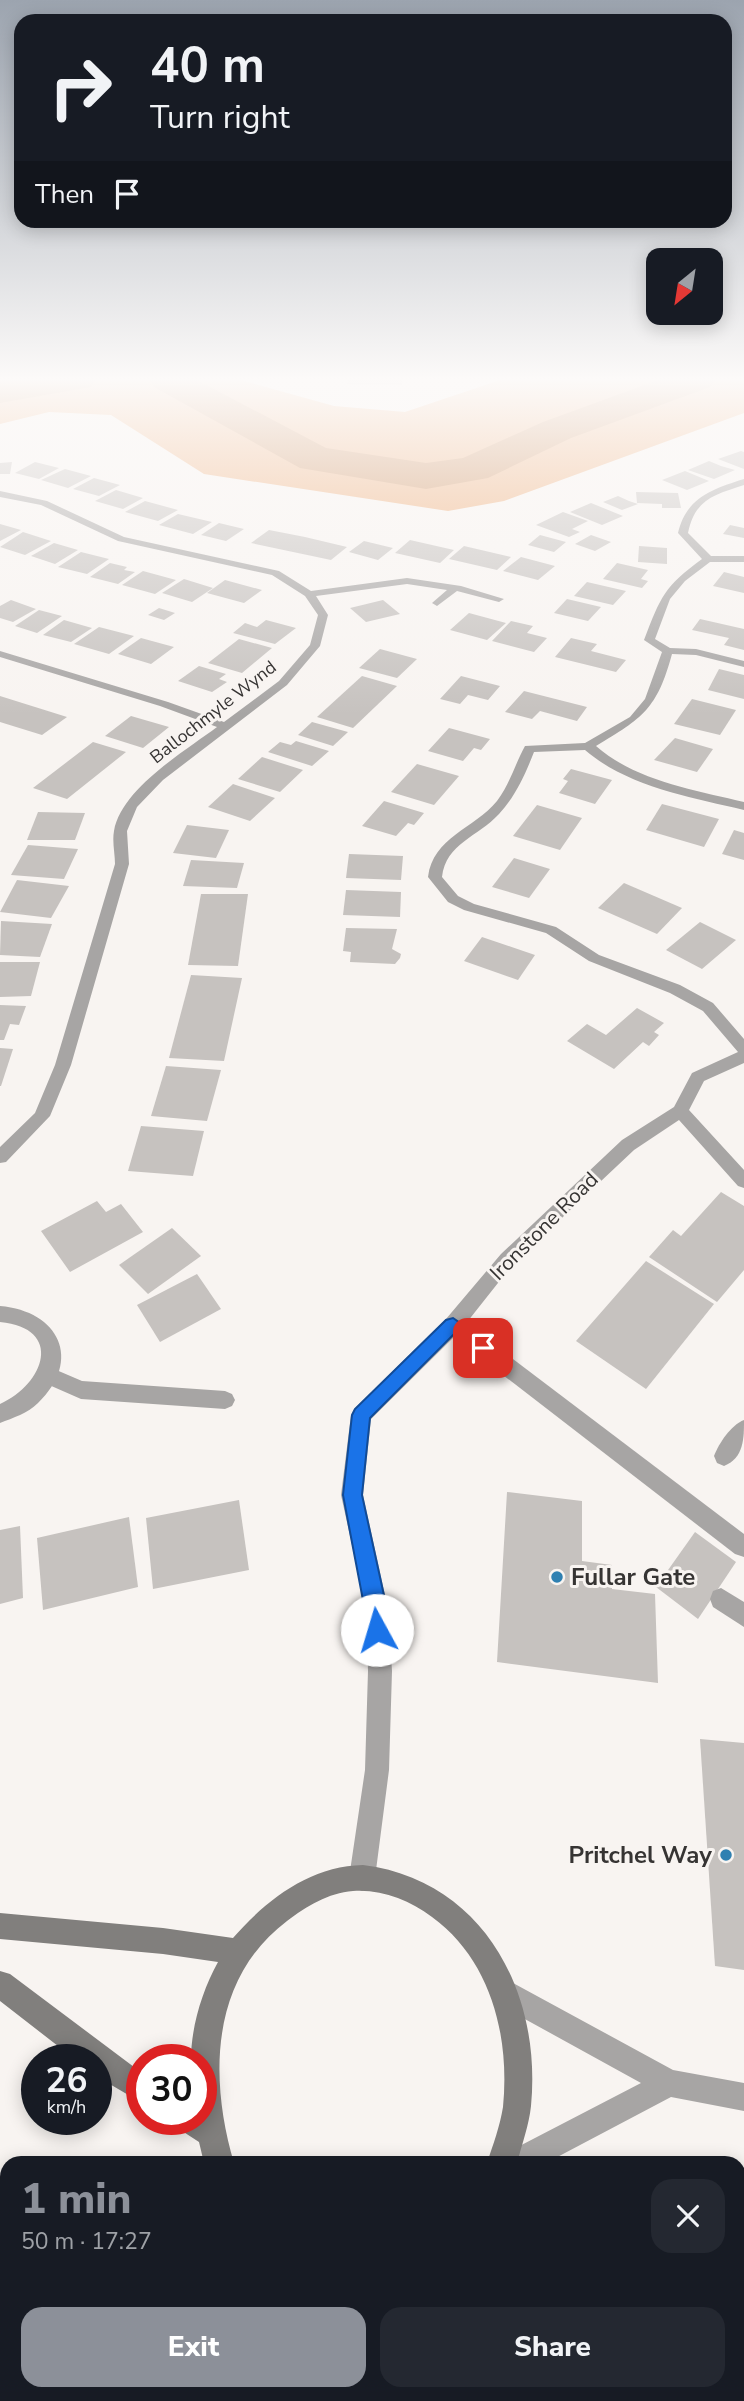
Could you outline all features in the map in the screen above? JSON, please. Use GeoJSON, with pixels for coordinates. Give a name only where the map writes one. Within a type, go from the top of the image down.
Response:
{"type":"FeatureCollection","features":[{"type":"Feature","properties":{"kind":"street"},"geometry":{"type":"LineString","coordinates":[[708,559],[683,533],[685,516],[702,497],[719,491]]}},
{"type":"Feature","properties":{"kind":"street"},"geometry":{"type":"LineString","coordinates":[[0,494],[44,503],[121,539],[275,573],[309,594],[407,580],[499,598]]}},
{"type":"Feature","properties":{"kind":"street"},"geometry":{"type":"LineString","coordinates":[[744,559],[708,559],[681,579],[665,598],[649,640],[667,651],[696,652],[744,664]]}},
{"type":"Feature","properties":{"kind":"street"},"geometry":{"type":"LineString","coordinates":[[437,603],[455,588]]}},
{"type":"Feature","properties":{"kind":"street","name":"Ballochmyle Wynd"},"geometry":{"type":"LineString","coordinates":[[0,1157],[43,1116],[64,1065],[122,864],[120,831],[131,806],[159,777],[283,683],[315,646],[323,615],[309,594]]}},
{"type":"Feature","properties":{"kind":"street"},"geometry":{"type":"LineString","coordinates":[[667,651],[661,675],[650,700],[634,719],[588,746],[529,749],[514,787],[493,814],[447,847],[438,857],[435,877],[453,899],[469,907],[551,930],[594,958],[675,989],[708,1007],[744,1049]]}},
{"type":"Feature","properties":{"kind":"street"},"geometry":{"type":"LineString","coordinates":[[0,654],[164,704],[225,726]]}},
{"type":"Feature","properties":{"kind":"street"},"geometry":{"type":"LineString","coordinates":[[588,746],[600,759],[630,772],[676,789],[744,806]]}},
{"type":"Feature","properties":{"kind":"street","name":"Ironstone Road"},"geometry":{"type":"LineString","coordinates":[[362,1878],[377,1770],[380,1671],[377,1609],[352,1495],[361,1415],[453,1325],[517,1249],[628,1145],[680,1111],[698,1077],[744,1056]]}},
{"type":"Feature","properties":{"kind":"street"},"geometry":{"type":"LineString","coordinates":[[680,1111],[744,1181]]}},
{"type":"Feature","properties":{"kind":"street"},"geometry":{"type":"LineString","coordinates":[[0,1314],[28,1319],[42,1328],[50,1342],[52,1359],[47,1376],[36,1392],[20,1406],[0,1414]]}},
{"type":"Feature","properties":{"kind":"street"},"geometry":{"type":"LineString","coordinates":[[453,1325],[743,1547]]}},
{"type":"Feature","properties":{"kind":"street"},"geometry":{"type":"LineString","coordinates":[[47,1376],[81,1390],[225,1400]]}},
{"type":"Feature","properties":{"kind":"street"},"geometry":{"type":"LineString","coordinates":[[724,1456],[744,1429]]}},
{"type":"Feature","properties":{"kind":"street"},"geometry":{"type":"LineString","coordinates":[[721,1599],[744,1616]]}},
{"type":"Feature","properties":{"kind":"street"},"geometry":{"type":"LineString","coordinates":[[206,2044],[213,2005],[237,1952],[273,1912],[316,1887],[362,1878],[405,1886],[445,1908],[479,1945],[504,1992],[517,2049],[516,2111],[504,2156]]}},
{"type":"Feature","properties":{"kind":"street"},"geometry":{"type":"LineString","coordinates":[[0,1926],[163,1941],[237,1952]]}},
{"type":"Feature","properties":{"kind":"street"},"geometry":{"type":"LineString","coordinates":[[0,1984],[126,2079]]}},
{"type":"Feature","properties":{"kind":"street"},"geometry":{"type":"LineString","coordinates":[[504,1992],[669,2083],[744,2097]]}},
{"type":"Feature","properties":{"kind":"street"},"geometry":{"type":"LineString","coordinates":[[529,2156],[669,2083]]}},
{"type":"Feature","properties":{"kind":"street"},"geometry":{"type":"LineString","coordinates":[[204,2135],[215,2156]]}},
{"type":"Feature","properties":{"kind":"shaded area"},"geometry":{"type":"Polygon","coordinates":[[[316,491],[531,491],[504,501],[448,511],[316,491]]]}},
{"type":"Feature","properties":{"kind":"building"},"geometry":{"type":"Polygon","coordinates":[[[81,491],[108,491],[99,496],[81,491]]]}},
{"type":"Feature","properties":{"kind":"building"},"geometry":{"type":"Polygon","coordinates":[[[114,491],[143,498],[123,509],[95,501],[114,491]]]}},
{"type":"Feature","properties":{"kind":"building"},"geometry":{"type":"Polygon","coordinates":[[[636,492],[678,493],[681,508],[662,508],[662,504],[637,503],[636,492]]]}},
{"type":"Feature","properties":{"kind":"building"},"geometry":{"type":"Polygon","coordinates":[[[618,496],[638,504],[622,510],[603,502],[618,496]]]}},
{"type":"Feature","properties":{"kind":"building"},"geometry":{"type":"Polygon","coordinates":[[[145,501],[178,510],[158,521],[125,512],[145,501]]]}},
{"type":"Feature","properties":{"kind":"building"},"geometry":{"type":"Polygon","coordinates":[[[591,503],[623,516],[602,525],[570,512],[591,503]]]}},
{"type":"Feature","properties":{"kind":"building"},"geometry":{"type":"Polygon","coordinates":[[[563,512],[588,521],[572,529],[580,532],[569,537],[536,525],[563,512]]]}},
{"type":"Feature","properties":{"kind":"building"},"geometry":{"type":"Polygon","coordinates":[[[178,514],[212,522],[193,534],[159,525],[178,514]]]}},
{"type":"Feature","properties":{"kind":"building"},"geometry":{"type":"Polygon","coordinates":[[[219,523],[244,529],[226,541],[201,535],[219,523]]]}},
{"type":"Feature","properties":{"kind":"building"},"geometry":{"type":"Polygon","coordinates":[[[0,524],[21,530],[0,541],[0,524]]]}},
{"type":"Feature","properties":{"kind":"building"},"geometry":{"type":"Polygon","coordinates":[[[730,525],[744,528],[744,538],[723,534],[730,525]]]}},
{"type":"Feature","properties":{"kind":"building"},"geometry":{"type":"Polygon","coordinates":[[[269,530],[347,547],[331,560],[251,543],[269,530]]]}},
{"type":"Feature","properties":{"kind":"building"},"geometry":{"type":"Polygon","coordinates":[[[23,532],[51,541],[25,555],[0,547],[23,532]]]}},
{"type":"Feature","properties":{"kind":"building"},"geometry":{"type":"Polygon","coordinates":[[[540,535],[566,542],[554,552],[528,545],[540,535]]]}},
{"type":"Feature","properties":{"kind":"building"},"geometry":{"type":"Polygon","coordinates":[[[591,535],[611,542],[595,551],[575,544],[591,535]]]}},
{"type":"Feature","properties":{"kind":"building"},"geometry":{"type":"Polygon","coordinates":[[[410,540],[454,550],[440,563],[395,553],[410,540]]]}},
{"type":"Feature","properties":{"kind":"building"},"geometry":{"type":"Polygon","coordinates":[[[364,541],[393,548],[378,560],[349,552],[364,541]]]}},
{"type":"Feature","properties":{"kind":"building"},"geometry":{"type":"Polygon","coordinates":[[[54,543],[78,550],[55,564],[31,556],[54,543]]]}},
{"type":"Feature","properties":{"kind":"building"},"geometry":{"type":"Polygon","coordinates":[[[464,546],[511,557],[497,570],[449,559],[464,546]]]}},
{"type":"Feature","properties":{"kind":"building"},"geometry":{"type":"Polygon","coordinates":[[[639,546],[667,548],[667,564],[638,562],[639,546]]]}},
{"type":"Feature","properties":{"kind":"building"},"geometry":{"type":"Polygon","coordinates":[[[81,552],[109,559],[87,574],[58,567],[81,552]]]}},
{"type":"Feature","properties":{"kind":"building"},"geometry":{"type":"Polygon","coordinates":[[[521,557],[555,566],[538,580],[503,571],[521,557]]]}},
{"type":"Feature","properties":{"kind":"building"},"geometry":{"type":"Polygon","coordinates":[[[110,563],[135,572],[118,584],[90,577],[110,563]]]}},
{"type":"Feature","properties":{"kind":"building"},"geometry":{"type":"Polygon","coordinates":[[[617,563],[648,570],[641,579],[648,581],[642,588],[603,579],[617,563]]]}},
{"type":"Feature","properties":{"kind":"building"},"geometry":{"type":"Polygon","coordinates":[[[143,571],[176,580],[155,594],[122,585],[143,571]]]}},
{"type":"Feature","properties":{"kind":"building"},"geometry":{"type":"Polygon","coordinates":[[[724,572],[744,577],[744,593],[713,586],[724,572]]]}},
{"type":"Feature","properties":{"kind":"building"},"geometry":{"type":"Polygon","coordinates":[[[184,579],[213,588],[192,602],[162,593],[184,579]]]}},
{"type":"Feature","properties":{"kind":"building"},"geometry":{"type":"Polygon","coordinates":[[[225,580],[262,590],[244,603],[207,593],[225,580]]]}},
{"type":"Feature","properties":{"kind":"building"},"geometry":{"type":"Polygon","coordinates":[[[587,582],[626,591],[613,605],[574,596],[587,582]]]}},
{"type":"Feature","properties":{"kind":"building"},"geometry":{"type":"Polygon","coordinates":[[[567,599],[601,607],[588,621],[554,613],[567,599]]]}},
{"type":"Feature","properties":{"kind":"building"},"geometry":{"type":"Polygon","coordinates":[[[11,600],[36,609],[13,622],[0,618],[0,606],[11,600]]]}},
{"type":"Feature","properties":{"kind":"building"},"geometry":{"type":"Polygon","coordinates":[[[383,600],[400,614],[366,622],[350,608],[383,600]]]}},
{"type":"Feature","properties":{"kind":"building"},"geometry":{"type":"Polygon","coordinates":[[[159,608],[175,613],[164,620],[148,615],[159,608]]]}},
{"type":"Feature","properties":{"kind":"building"},"geometry":{"type":"Polygon","coordinates":[[[39,610],[62,616],[37,633],[15,626],[39,610]]]}},
{"type":"Feature","properties":{"kind":"building"},"geometry":{"type":"Polygon","coordinates":[[[469,613],[506,623],[487,640],[450,630],[469,613]]]}},
{"type":"Feature","properties":{"kind":"building"},"geometry":{"type":"Polygon","coordinates":[[[700,619],[744,629],[744,650],[724,645],[729,638],[692,630],[700,619]]]}},
{"type":"Feature","properties":{"kind":"building"},"geometry":{"type":"Polygon","coordinates":[[[64,620],[92,628],[71,642],[43,635],[64,620]]]}},
{"type":"Feature","properties":{"kind":"building"},"geometry":{"type":"Polygon","coordinates":[[[266,620],[296,628],[275,644],[233,633],[245,623],[257,627],[266,620]]]}},
{"type":"Feature","properties":{"kind":"building"},"geometry":{"type":"Polygon","coordinates":[[[511,621],[533,626],[527,633],[547,638],[534,652],[492,641],[511,621]]]}},
{"type":"Feature","properties":{"kind":"building"},"geometry":{"type":"Polygon","coordinates":[[[99,627],[134,636],[109,654],[74,644],[99,627]]]}},
{"type":"Feature","properties":{"kind":"building"},"geometry":{"type":"Polygon","coordinates":[[[141,638],[174,647],[151,664],[118,654],[141,638]]]}},
{"type":"Feature","properties":{"kind":"building"},"geometry":{"type":"Polygon","coordinates":[[[571,638],[597,644],[591,651],[626,660],[616,672],[555,657],[571,638]]]}},
{"type":"Feature","properties":{"kind":"building"},"geometry":{"type":"Polygon","coordinates":[[[239,639],[272,648],[242,673],[208,663],[239,639]]]}},
{"type":"Feature","properties":{"kind":"building"},"geometry":{"type":"Polygon","coordinates":[[[380,649],[417,659],[397,678],[359,668],[380,649]]]}},
{"type":"Feature","properties":{"kind":"building"},"geometry":{"type":"Polygon","coordinates":[[[199,666],[226,674],[219,679],[227,682],[212,692],[178,681],[199,666]]]}},
{"type":"Feature","properties":{"kind":"building"},"geometry":{"type":"Polygon","coordinates":[[[719,669],[744,675],[744,699],[708,690],[719,669]]]}},
{"type":"Feature","properties":{"kind":"building"},"geometry":{"type":"Polygon","coordinates":[[[362,676],[397,686],[353,728],[317,717],[362,676]]]}},
{"type":"Feature","properties":{"kind":"building"},"geometry":{"type":"Polygon","coordinates":[[[461,676],[500,686],[488,700],[468,695],[460,704],[440,699],[461,676]]]}},
{"type":"Feature","properties":{"kind":"building"},"geometry":{"type":"Polygon","coordinates":[[[524,691],[587,707],[577,721],[540,711],[532,719],[505,712],[524,691]]]}},
{"type":"Feature","properties":{"kind":"building"},"geometry":{"type":"Polygon","coordinates":[[[0,696],[67,717],[42,735],[0,722],[0,696]]]}},
{"type":"Feature","properties":{"kind":"building"},"geometry":{"type":"Polygon","coordinates":[[[692,699],[736,710],[720,735],[674,724],[692,699]]]}},
{"type":"Feature","properties":{"kind":"building"},"geometry":{"type":"Polygon","coordinates":[[[131,716],[169,727],[143,748],[105,736],[131,716]]]}},
{"type":"Feature","properties":{"kind":"building"},"geometry":{"type":"Polygon","coordinates":[[[312,722],[348,732],[333,746],[298,735],[312,722]]]}},
{"type":"Feature","properties":{"kind":"building"},"geometry":{"type":"Polygon","coordinates":[[[449,728],[490,739],[481,750],[474,748],[463,761],[428,751],[449,728]]]}},
{"type":"Feature","properties":{"kind":"building"},"geometry":{"type":"Polygon","coordinates":[[[675,738],[713,749],[697,772],[654,760],[675,738]]]}},
{"type":"Feature","properties":{"kind":"building"},"geometry":{"type":"Polygon","coordinates":[[[296,741],[329,751],[312,766],[268,752],[280,742],[291,745],[296,741]]]}},
{"type":"Feature","properties":{"kind":"building"},"geometry":{"type":"Polygon","coordinates":[[[93,742],[126,752],[67,799],[33,788],[93,742]]]}},
{"type":"Feature","properties":{"kind":"building"},"geometry":{"type":"Polygon","coordinates":[[[262,757],[303,770],[280,792],[238,779],[262,757]]]}},
{"type":"Feature","properties":{"kind":"building"},"geometry":{"type":"Polygon","coordinates":[[[417,764],[459,776],[434,805],[391,792],[417,764]]]}},
{"type":"Feature","properties":{"kind":"building"},"geometry":{"type":"Polygon","coordinates":[[[571,769],[612,780],[595,804],[559,793],[568,781],[563,779],[571,769]]]}},
{"type":"Feature","properties":{"kind":"building"},"geometry":{"type":"Polygon","coordinates":[[[233,784],[275,798],[250,821],[208,807],[233,784]]]}},
{"type":"Feature","properties":{"kind":"building"},"geometry":{"type":"Polygon","coordinates":[[[384,801],[424,813],[414,825],[408,823],[396,836],[362,826],[384,801]]]}},
{"type":"Feature","properties":{"kind":"building"},"geometry":{"type":"Polygon","coordinates":[[[662,804],[719,819],[704,847],[646,830],[662,804]]]}},
{"type":"Feature","properties":{"kind":"building"},"geometry":{"type":"Polygon","coordinates":[[[537,805],[582,818],[560,850],[513,836],[537,805]]]}},
{"type":"Feature","properties":{"kind":"building"},"geometry":{"type":"Polygon","coordinates":[[[38,812],[85,813],[75,840],[27,840],[38,812]]]}},
{"type":"Feature","properties":{"kind":"building"},"geometry":{"type":"Polygon","coordinates":[[[187,825],[229,830],[216,858],[173,853],[187,825]]]}},
{"type":"Feature","properties":{"kind":"building"},"geometry":{"type":"Polygon","coordinates":[[[734,830],[744,833],[744,860],[722,854],[734,830]]]}},
{"type":"Feature","properties":{"kind":"building"},"geometry":{"type":"Polygon","coordinates":[[[28,845],[78,849],[64,879],[11,875],[28,845]]]}},
{"type":"Feature","properties":{"kind":"building"},"geometry":{"type":"Polygon","coordinates":[[[349,854],[403,856],[401,880],[346,878],[349,854]]]}},
{"type":"Feature","properties":{"kind":"building"},"geometry":{"type":"Polygon","coordinates":[[[514,858],[550,869],[529,898],[492,887],[514,858]]]}},
{"type":"Feature","properties":{"kind":"building"},"geometry":{"type":"Polygon","coordinates":[[[191,860],[244,863],[237,888],[183,886],[191,860]]]}},
{"type":"Feature","properties":{"kind":"building"},"geometry":{"type":"Polygon","coordinates":[[[17,880],[69,886],[51,918],[0,912],[17,880]]]}},
{"type":"Feature","properties":{"kind":"building"},"geometry":{"type":"Polygon","coordinates":[[[624,883],[682,908],[657,934],[598,908],[624,883]]]}},
{"type":"Feature","properties":{"kind":"building"},"geometry":{"type":"Polygon","coordinates":[[[346,890],[401,892],[400,917],[343,915],[346,890]]]}},
{"type":"Feature","properties":{"kind":"building"},"geometry":{"type":"Polygon","coordinates":[[[201,894],[248,894],[238,966],[188,965],[201,894]]]}},
{"type":"Feature","properties":{"kind":"building"},"geometry":{"type":"Polygon","coordinates":[[[1,921],[52,924],[40,957],[0,955],[1,921]]]}},
{"type":"Feature","properties":{"kind":"building"},"geometry":{"type":"Polygon","coordinates":[[[700,922],[736,940],[702,969],[666,950],[700,922]]]}},
{"type":"Feature","properties":{"kind":"building"},"geometry":{"type":"Polygon","coordinates":[[[346,928],[397,929],[392,949],[401,954],[400,958],[395,964],[350,962],[351,952],[343,951],[346,928]]]}},
{"type":"Feature","properties":{"kind":"building"},"geometry":{"type":"Polygon","coordinates":[[[482,937],[535,955],[518,980],[464,961],[482,937]]]}},
{"type":"Feature","properties":{"kind":"building"},"geometry":{"type":"Polygon","coordinates":[[[0,962],[40,962],[31,996],[0,997],[0,962]]]}},
{"type":"Feature","properties":{"kind":"building"},"geometry":{"type":"Polygon","coordinates":[[[191,975],[242,978],[224,1061],[169,1058],[191,975]]]}},
{"type":"Feature","properties":{"kind":"building"},"geometry":{"type":"Polygon","coordinates":[[[0,1005],[26,1006],[19,1025],[10,1024],[4,1040],[0,1040],[0,1005]]]}},
{"type":"Feature","properties":{"kind":"building"},"geometry":{"type":"Polygon","coordinates":[[[637,1008],[664,1023],[654,1032],[659,1035],[649,1046],[643,1042],[614,1069],[567,1041],[587,1024],[606,1035],[637,1008]]]}},
{"type":"Feature","properties":{"kind":"building"},"geometry":{"type":"Polygon","coordinates":[[[0,1048],[13,1049],[1,1086],[0,1086],[0,1048]]]}},
{"type":"Feature","properties":{"kind":"building"},"geometry":{"type":"Polygon","coordinates":[[[166,1066],[221,1070],[207,1121],[151,1116],[166,1066]]]}},
{"type":"Feature","properties":{"kind":"building"},"geometry":{"type":"Polygon","coordinates":[[[141,1126],[204,1131],[193,1176],[128,1171],[141,1126]]]}},
{"type":"Feature","properties":{"kind":"building"},"geometry":{"type":"Polygon","coordinates":[[[721,1192],[744,1206],[744,1270],[717,1302],[649,1257],[673,1230],[681,1236],[721,1192]]]}},
{"type":"Feature","properties":{"kind":"building"},"geometry":{"type":"Polygon","coordinates":[[[97,1201],[106,1212],[121,1204],[143,1232],[70,1272],[41,1231],[97,1201]]]}},
{"type":"Feature","properties":{"kind":"building"},"geometry":{"type":"Polygon","coordinates":[[[172,1228],[201,1256],[148,1294],[119,1265],[172,1228]]]}},
{"type":"Feature","properties":{"kind":"building"},"geometry":{"type":"Polygon","coordinates":[[[646,1261],[714,1304],[646,1389],[576,1341],[646,1261]]]}},
{"type":"Feature","properties":{"kind":"building"},"geometry":{"type":"Polygon","coordinates":[[[197,1274],[221,1309],[160,1342],[137,1305],[197,1274]]]}},
{"type":"Feature","properties":{"kind":"building","name":"Fullar Gate"},"geometry":{"type":"Polygon","coordinates":[[[507,1492],[582,1501],[582,1561],[612,1565],[612,1589],[655,1594],[658,1683],[497,1662],[507,1492]]]}},
{"type":"Feature","properties":{"kind":"building"},"geometry":{"type":"Polygon","coordinates":[[[239,1500],[249,1570],[153,1589],[146,1518],[239,1500]]]}},
{"type":"Feature","properties":{"kind":"building"},"geometry":{"type":"Polygon","coordinates":[[[129,1517],[138,1587],[43,1610],[37,1538],[129,1517]]]}},
{"type":"Feature","properties":{"kind":"building"},"geometry":{"type":"Polygon","coordinates":[[[20,1526],[23,1598],[0,1604],[0,1530],[20,1526]]]}},
{"type":"Feature","properties":{"kind":"building"},"geometry":{"type":"Polygon","coordinates":[[[695,1532],[736,1562],[698,1619],[656,1587],[695,1532]]]}},
{"type":"Feature","properties":{"kind":"building","name":"Pritchel Way"},"geometry":{"type":"Polygon","coordinates":[[[700,1739],[744,1743],[744,1970],[715,1966],[700,1739]]]}},
{"type":"Feature","properties":{"kind":"place","name":"Fullar Gate"},"geometry":{"type":"Point","coordinates":[557,1577]}},
{"type":"Feature","properties":{"kind":"place","name":"Pritchel Way"},"geometry":{"type":"Point","coordinates":[726,1855]}},
{"type":"Feature","properties":{"kind":"route"},"geometry":{"type":"LineString","coordinates":[[377,1630],[377,1609],[352,1495],[361,1415],[453,1325],[483,1348]]}}]}
